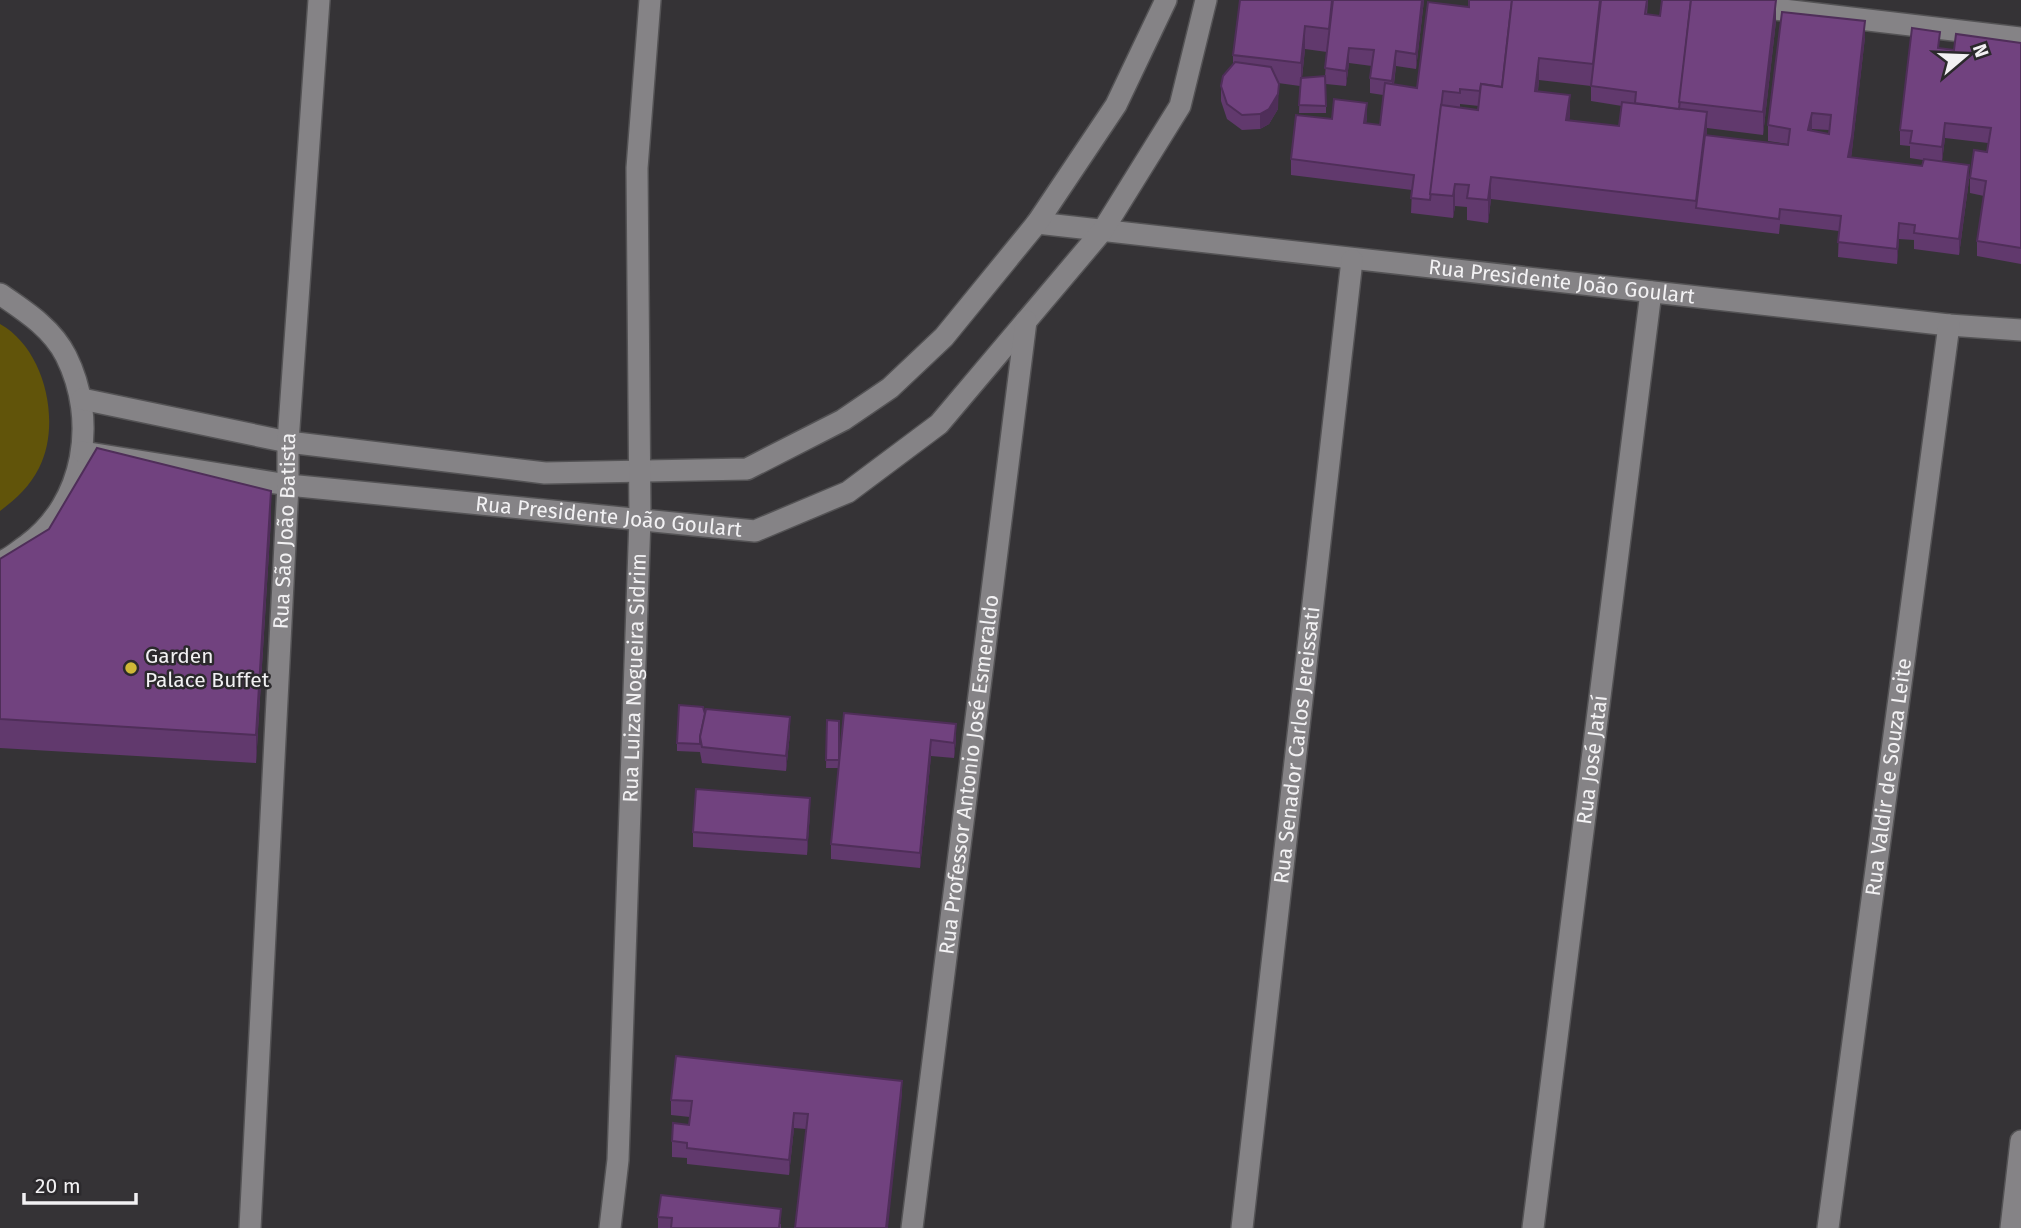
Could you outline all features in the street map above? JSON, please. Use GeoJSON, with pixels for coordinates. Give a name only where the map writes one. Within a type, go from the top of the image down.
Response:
{"type":"FeatureCollection","features":[{"type":"Feature","properties":{"kind":"street","name":"Rua São João Batista"},"geometry":{"type":"LineString","coordinates":[[250,1228],[288,442],[319,0]]}},
{"type":"Feature","properties":{"kind":"street","name":"Rua Luiza Nogueira Sidrim"},"geometry":{"type":"LineString","coordinates":[[610,1228],[618,1160],[640,518],[637,168],[650,0]]}},
{"type":"Feature","properties":{"kind":"street","name":"Rua Presidente João Goulart"},"geometry":{"type":"LineString","coordinates":[[82,399],[288,442],[545,473],[747,469],[843,420],[890,388],[944,337],[1037,223],[1116,105],[1166,0]]}},
{"type":"Feature","properties":{"kind":"street","name":"Rua Presidente João Goulart"},"geometry":{"type":"LineString","coordinates":[[83,452],[288,485],[755,531],[848,492],[939,424],[1103,230],[1180,106],[1206,0]]}},
{"type":"Feature","properties":{"kind":"street"},"geometry":{"type":"LineString","coordinates":[[1699,0],[2021,38]]}},
{"type":"Feature","properties":{"kind":"street","name":"Rua Presidente João Goulart"},"geometry":{"type":"LineString","coordinates":[[1037,223],[1949,325],[2021,330]]}},
{"type":"Feature","properties":{"kind":"street","name":"Rua Senador Carlos Jereissati"},"geometry":{"type":"LineString","coordinates":[[1242,1228],[1352,260]]}},
{"type":"Feature","properties":{"kind":"street","name":"Rua José Jataí"},"geometry":{"type":"LineString","coordinates":[[1533,1228],[1651,292]]}},
{"type":"Feature","properties":{"kind":"street"},"geometry":{"type":"LineString","coordinates":[[0,294],[36,318],[65,355],[82,399],[83,452],[69,496],[43,533],[0,562]]}},
{"type":"Feature","properties":{"kind":"street","name":"Rua Professor Antonio José Esmeraldo"},"geometry":{"type":"LineString","coordinates":[[912,1228],[1026,321]]}},
{"type":"Feature","properties":{"kind":"street","name":"Rua Valdir de Souza Leite"},"geometry":{"type":"LineString","coordinates":[[1828,1228],[1949,325]]}},
{"type":"Feature","properties":{"kind":"street"},"geometry":{"type":"LineString","coordinates":[[2011,1228],[2021,1141]]}},
{"type":"Feature","properties":{"kind":"shaded area"},"geometry":{"type":"Polygon","coordinates":[[[0,324],[16,336],[38,369],[49,409],[49,430],[46,450],[35,475],[22,492],[0,511],[0,324]]]}},
{"type":"Feature","properties":{"kind":"building"},"geometry":{"type":"Polygon","coordinates":[[[1240,0],[1332,0],[1329,29],[1305,26],[1301,63],[1233,55],[1240,0]]]}},
{"type":"Feature","properties":{"kind":"building"},"geometry":{"type":"Polygon","coordinates":[[[1333,0],[1422,0],[1416,54],[1396,51],[1392,81],[1370,78],[1374,50],[1349,48],[1346,71],[1325,68],[1333,0]]]}},
{"type":"Feature","properties":{"kind":"building"},"geometry":{"type":"Polygon","coordinates":[[[1469,0],[1512,0],[1502,87],[1481,84],[1480,91],[1443,91],[1430,200],[1411,198],[1414,175],[1291,159],[1296,115],[1332,119],[1334,99],[1367,103],[1364,123],[1380,125],[1385,83],[1417,88],[1428,2],[1469,7],[1469,0]]]}},
{"type":"Feature","properties":{"kind":"building"},"geometry":{"type":"Polygon","coordinates":[[[1512,0],[1600,0],[1593,64],[1539,58],[1535,91],[1570,95],[1566,120],[1619,126],[1622,102],[1707,112],[1696,201],[1491,177],[1488,200],[1467,198],[1469,185],[1455,184],[1453,196],[1430,194],[1441,105],[1478,110],[1481,84],[1502,87],[1512,0]]]}},
{"type":"Feature","properties":{"kind":"building"},"geometry":{"type":"Polygon","coordinates":[[[1601,0],[1647,0],[1645,14],[1660,16],[1662,0],[1691,0],[1679,109],[1635,103],[1636,92],[1591,86],[1601,0]]]}},
{"type":"Feature","properties":{"kind":"building"},"geometry":{"type":"Polygon","coordinates":[[[1691,0],[1776,0],[1763,112],[1679,102],[1691,0]]]}},
{"type":"Feature","properties":{"kind":"building"},"geometry":{"type":"Polygon","coordinates":[[[1782,12],[1865,21],[1848,157],[1922,166],[1924,159],[1969,165],[1959,239],[1914,233],[1915,225],[1899,223],[1897,249],[1838,242],[1841,216],[1780,209],[1779,219],[1696,208],[1705,135],[1788,145],[1790,129],[1768,125],[1782,12]],[[1812,113],[1808,130],[1829,134],[1831,115],[1812,113]]]}},
{"type":"Feature","properties":{"kind":"building"},"geometry":{"type":"Polygon","coordinates":[[[1912,28],[1940,32],[1938,48],[1954,50],[1956,34],[2021,43],[2021,248],[1977,241],[1986,181],[1970,178],[1974,150],[1987,152],[1991,128],[1945,123],[1942,147],[1910,143],[1912,131],[1900,130],[1912,28]]]}},
{"type":"Feature","properties":{"kind":"building"},"geometry":{"type":"Polygon","coordinates":[[[1235,62],[1271,67],[1279,84],[1278,94],[1269,109],[1260,114],[1242,115],[1227,104],[1221,86],[1223,76],[1235,62]]]}},
{"type":"Feature","properties":{"kind":"building"},"geometry":{"type":"Polygon","coordinates":[[[1325,76],[1326,106],[1299,105],[1301,78],[1325,76]]]}},
{"type":"Feature","properties":{"kind":"building","name":"Garden Palace Buffet"},"geometry":{"type":"Polygon","coordinates":[[[97,448],[271,491],[256,735],[0,719],[0,559],[49,529],[97,448]]]}},
{"type":"Feature","properties":{"kind":"building"},"geometry":{"type":"Polygon","coordinates":[[[679,705],[703,707],[705,714],[700,744],[677,743],[679,705]]]}},
{"type":"Feature","properties":{"kind":"building"},"geometry":{"type":"Polygon","coordinates":[[[706,709],[790,717],[786,756],[702,747],[700,737],[706,709]]]}},
{"type":"Feature","properties":{"kind":"building"},"geometry":{"type":"Polygon","coordinates":[[[844,713],[956,724],[954,743],[931,740],[920,853],[831,844],[844,713]]]}},
{"type":"Feature","properties":{"kind":"building"},"geometry":{"type":"Polygon","coordinates":[[[827,720],[839,721],[839,760],[826,760],[827,720]]]}},
{"type":"Feature","properties":{"kind":"building"},"geometry":{"type":"Polygon","coordinates":[[[696,789],[810,798],[807,840],[693,832],[696,789]]]}},
{"type":"Feature","properties":{"kind":"building"},"geometry":{"type":"Polygon","coordinates":[[[676,1056],[902,1081],[886,1228],[795,1228],[808,1114],[794,1113],[789,1160],[687,1148],[687,1143],[672,1141],[673,1123],[689,1125],[692,1101],[671,1100],[676,1056]]]}},
{"type":"Feature","properties":{"kind":"building"},"geometry":{"type":"Polygon","coordinates":[[[661,1195],[781,1209],[779,1228],[671,1228],[672,1218],[658,1217],[661,1195]]]}},
{"type":"Feature","properties":{"kind":"place","name":"Garden Palace Buffet"},"geometry":{"type":"Point","coordinates":[131,668]}}]}
